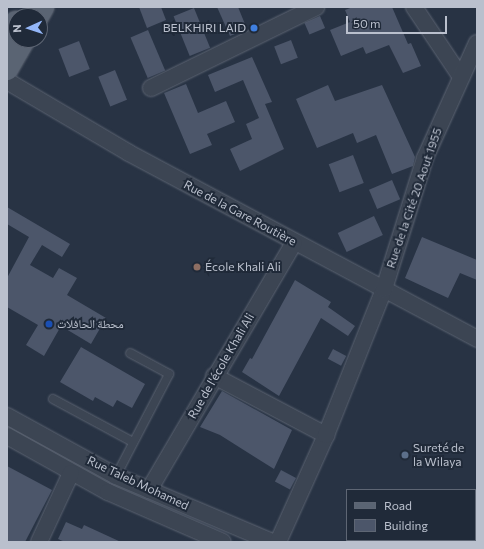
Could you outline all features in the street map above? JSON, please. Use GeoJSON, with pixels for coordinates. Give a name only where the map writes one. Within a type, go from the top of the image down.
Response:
{"type":"FeatureCollection","features":[{"type":"Feature","properties":{"kind":"main road"},"geometry":{"type":"LineString","coordinates":[[7,69],[19,48]]}},
{"type":"Feature","properties":{"kind":"street"},"geometry":{"type":"LineString","coordinates":[[151,88],[316,7]]}},
{"type":"Feature","properties":{"kind":"street"},"geometry":{"type":"LineString","coordinates":[[414,7],[461,77]]}},
{"type":"Feature","properties":{"kind":"street","name":"Rue de la Cité 20 Aout 1955"},"geometry":{"type":"LineString","coordinates":[[278,542],[326,435],[384,289],[425,158],[477,42]]}},
{"type":"Feature","properties":{"kind":"street","name":"Rue de la Gare Routière"},"geometry":{"type":"LineString","coordinates":[[7,81],[129,153],[294,243],[477,339]]}},
{"type":"Feature","properties":{"kind":"street","name":"Rue de l'école Khali Ali"},"geometry":{"type":"LineString","coordinates":[[149,490],[214,376],[294,243]]}},
{"type":"Feature","properties":{"kind":"street"},"geometry":{"type":"LineString","coordinates":[[214,376],[326,435]]}},
{"type":"Feature","properties":{"kind":"street","name":"Rue Taleb Mohamed"},"geometry":{"type":"LineString","coordinates":[[7,416],[116,476],[272,542]]}},
{"type":"Feature","properties":{"kind":"street","name":"Rue Taleb Mohamed"},"geometry":{"type":"LineString","coordinates":[[7,436],[71,473],[108,492],[215,541]]}},
{"type":"Feature","properties":{"kind":"street"},"geometry":{"type":"LineString","coordinates":[[39,542],[71,473]]}},
{"type":"Feature","properties":{"kind":"street"},"geometry":{"type":"LineString","coordinates":[[108,492],[116,476]]}},
{"type":"Feature","properties":{"kind":"street"},"geometry":{"type":"LineString","coordinates":[[213,517],[215,541]]}},
{"type":"Feature","properties":{"kind":"street"},"geometry":{"type":"LineString","coordinates":[[215,541],[228,524]]}},
{"type":"Feature","properties":{"kind":"lane"},"geometry":{"type":"LineString","coordinates":[[116,476],[169,374],[130,353]]}},
{"type":"Feature","properties":{"kind":"lane"},"geometry":{"type":"LineString","coordinates":[[53,399],[133,442]]}},
{"type":"Feature","properties":{"kind":"building"},"geometry":{"type":"Polygon","coordinates":[[[139,7],[161,7],[166,20],[147,28],[139,7]]]}},
{"type":"Feature","properties":{"kind":"building"},"geometry":{"type":"Polygon","coordinates":[[[217,7],[238,7],[247,29],[230,36],[217,7]]]}},
{"type":"Feature","properties":{"kind":"building"},"geometry":{"type":"Polygon","coordinates":[[[353,7],[392,7],[408,44],[411,43],[421,66],[403,73],[389,45],[366,54],[363,47],[341,56],[330,30],[350,22],[345,10],[353,7]]]}},
{"type":"Feature","properties":{"kind":"building"},"geometry":{"type":"Polygon","coordinates":[[[194,8],[210,48],[190,56],[174,16],[194,8]]]}},
{"type":"Feature","properties":{"kind":"building"},"geometry":{"type":"Polygon","coordinates":[[[320,16],[325,28],[309,35],[304,23],[320,16]]]}},
{"type":"Feature","properties":{"kind":"building"},"geometry":{"type":"Polygon","coordinates":[[[148,30],[165,71],[148,78],[131,37],[148,30]]]}},
{"type":"Feature","properties":{"kind":"building"},"geometry":{"type":"Polygon","coordinates":[[[291,40],[298,58],[281,64],[274,46],[291,40]]]}},
{"type":"Feature","properties":{"kind":"building"},"geometry":{"type":"Polygon","coordinates":[[[79,41],[90,69],[69,77],[58,49],[79,41]]]}},
{"type":"Feature","properties":{"kind":"building"},"geometry":{"type":"Polygon","coordinates":[[[252,57],[272,102],[265,104],[284,149],[240,171],[230,149],[252,139],[246,124],[259,118],[243,80],[215,92],[208,75],[252,57]]]}},
{"type":"Feature","properties":{"kind":"building"},"geometry":{"type":"Polygon","coordinates":[[[115,70],[127,100],[110,106],[98,77],[115,70]]]}},
{"type":"Feature","properties":{"kind":"building"},"geometry":{"type":"Polygon","coordinates":[[[186,84],[198,113],[226,101],[235,122],[207,134],[212,145],[190,154],[164,93],[186,84]]]}},
{"type":"Feature","properties":{"kind":"building"},"geometry":{"type":"Polygon","coordinates":[[[328,85],[335,101],[382,85],[415,157],[413,166],[392,174],[376,135],[357,143],[353,133],[317,148],[296,99],[328,85]]]}},
{"type":"Feature","properties":{"kind":"building"},"geometry":{"type":"Polygon","coordinates":[[[353,155],[364,183],[339,192],[329,164],[353,155]]]}},
{"type":"Feature","properties":{"kind":"building"},"geometry":{"type":"Polygon","coordinates":[[[392,180],[400,199],[377,209],[369,190],[392,180]]]}},
{"type":"Feature","properties":{"kind":"building"},"geometry":{"type":"Polygon","coordinates":[[[7,207],[70,244],[62,257],[42,245],[30,265],[53,278],[59,268],[77,278],[67,295],[106,318],[91,344],[61,326],[44,356],[26,345],[38,325],[7,307],[7,278],[29,237],[7,224],[7,207]]]}},
{"type":"Feature","properties":{"kind":"building"},"geometry":{"type":"Polygon","coordinates":[[[374,216],[383,235],[347,252],[338,233],[374,216]]]}},
{"type":"Feature","properties":{"kind":"building"},"geometry":{"type":"Polygon","coordinates":[[[422,237],[477,260],[477,280],[460,273],[448,298],[405,278],[422,237]]]}},
{"type":"Feature","properties":{"kind":"building"},"geometry":{"type":"Polygon","coordinates":[[[295,280],[331,302],[328,307],[355,326],[348,336],[321,318],[279,396],[242,372],[250,358],[252,359],[295,280]]]}},
{"type":"Feature","properties":{"kind":"building"},"geometry":{"type":"Polygon","coordinates":[[[81,347],[145,384],[132,408],[117,400],[113,407],[95,397],[93,401],[60,382],[81,347]]]}},
{"type":"Feature","properties":{"kind":"building"},"geometry":{"type":"Polygon","coordinates":[[[333,349],[346,356],[341,366],[328,359],[333,349]]]}},
{"type":"Feature","properties":{"kind":"building"},"geometry":{"type":"Polygon","coordinates":[[[222,391],[292,430],[274,469],[220,435],[200,427],[222,391]]]}},
{"type":"Feature","properties":{"kind":"building"},"geometry":{"type":"Polygon","coordinates":[[[7,466],[52,490],[25,542],[7,542],[7,466]]]}},
{"type":"Feature","properties":{"kind":"building"},"geometry":{"type":"Polygon","coordinates":[[[281,470],[296,478],[290,489],[275,481],[281,470]]]}},
{"type":"Feature","properties":{"kind":"building"},"geometry":{"type":"Polygon","coordinates":[[[66,522],[82,529],[84,525],[121,542],[65,542],[58,539],[66,522]]]}},
{"type":"Feature","properties":{"kind":"place","name":"BELKHIRI LAID"},"geometry":{"type":"Point","coordinates":[254,28]}},
{"type":"Feature","properties":{"kind":"place","name":"École Khali Ali"},"geometry":{"type":"Point","coordinates":[197,267]}},
{"type":"Feature","properties":{"kind":"place","name":"محطة الحافلات"},"geometry":{"type":"Point","coordinates":[49,324]}},
{"type":"Feature","properties":{"kind":"place","name":"Sureté de la Wilaya"},"geometry":{"type":"Point","coordinates":[405,455]}}]}
